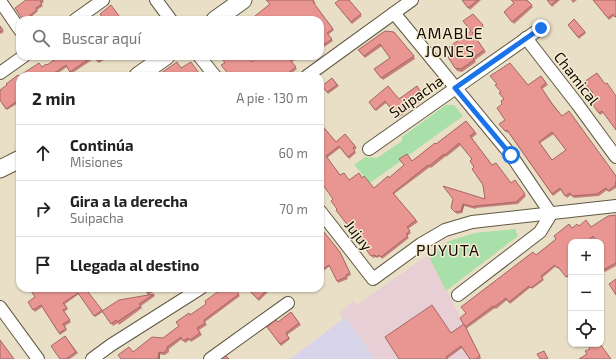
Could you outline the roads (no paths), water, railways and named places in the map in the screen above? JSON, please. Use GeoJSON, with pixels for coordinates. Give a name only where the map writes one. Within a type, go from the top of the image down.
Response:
{"type":"FeatureCollection","features":[{"type":"Feature","properties":{"kind":"street"},"geometry":{"type":"LineString","coordinates":[[81,16],[103,0]]}},
{"type":"Feature","properties":{"kind":"street"},"geometry":{"type":"LineString","coordinates":[[156,0],[168,16]]}},
{"type":"Feature","properties":{"kind":"street"},"geometry":{"type":"LineString","coordinates":[[221,16],[243,0]]}},
{"type":"Feature","properties":{"kind":"street"},"geometry":{"type":"LineString","coordinates":[[313,72],[412,0]]}},
{"type":"Feature","properties":{"kind":"street"},"geometry":{"type":"LineString","coordinates":[[0,1],[16,24]]}},
{"type":"Feature","properties":{"kind":"street"},"geometry":{"type":"LineString","coordinates":[[394,13],[511,155],[551,214]]}},
{"type":"Feature","properties":{"kind":"street","name":"Suipacha"},"geometry":{"type":"LineString","coordinates":[[369,149],[541,28]]}},
{"type":"Feature","properties":{"kind":"street","name":"Chamical"},"geometry":{"type":"LineString","coordinates":[[526,38],[616,157]]}},
{"type":"Feature","properties":{"kind":"street"},"geometry":{"type":"LineString","coordinates":[[0,73],[18,60]]}},
{"type":"Feature","properties":{"kind":"street"},"geometry":{"type":"LineString","coordinates":[[144,72],[160,60]]}},
{"type":"Feature","properties":{"kind":"street"},"geometry":{"type":"LineString","coordinates":[[203,60],[212,72]]}},
{"type":"Feature","properties":{"kind":"street"},"geometry":{"type":"LineString","coordinates":[[0,169],[16,161]]}},
{"type":"Feature","properties":{"kind":"street"},"geometry":{"type":"LineString","coordinates":[[551,214],[616,206]]}},
{"type":"Feature","properties":{"kind":"street"},"geometry":{"type":"LineString","coordinates":[[458,296],[540,232],[551,214]]}},
{"type":"Feature","properties":{"kind":"street","name":"Jujuy"},"geometry":{"type":"LineString","coordinates":[[324,216],[373,279],[421,244],[445,230],[472,222],[551,214]]}},
{"type":"Feature","properties":{"kind":"street"},"geometry":{"type":"LineString","coordinates":[[92,359],[111,345],[195,292]]}},
{"type":"Feature","properties":{"kind":"street"},"geometry":{"type":"LineString","coordinates":[[210,359],[288,303]]}},
{"type":"Feature","properties":{"kind":"street"},"geometry":{"type":"LineString","coordinates":[[0,307],[38,359]]}},
{"type":"Feature","properties":{"kind":"district","name":"AMABLE JONES"},"geometry":{"type":"Point","coordinates":[450,41]}},
{"type":"Feature","properties":{"kind":"district","name":"PUYUTA"},"geometry":{"type":"Point","coordinates":[448,249]}}]}
